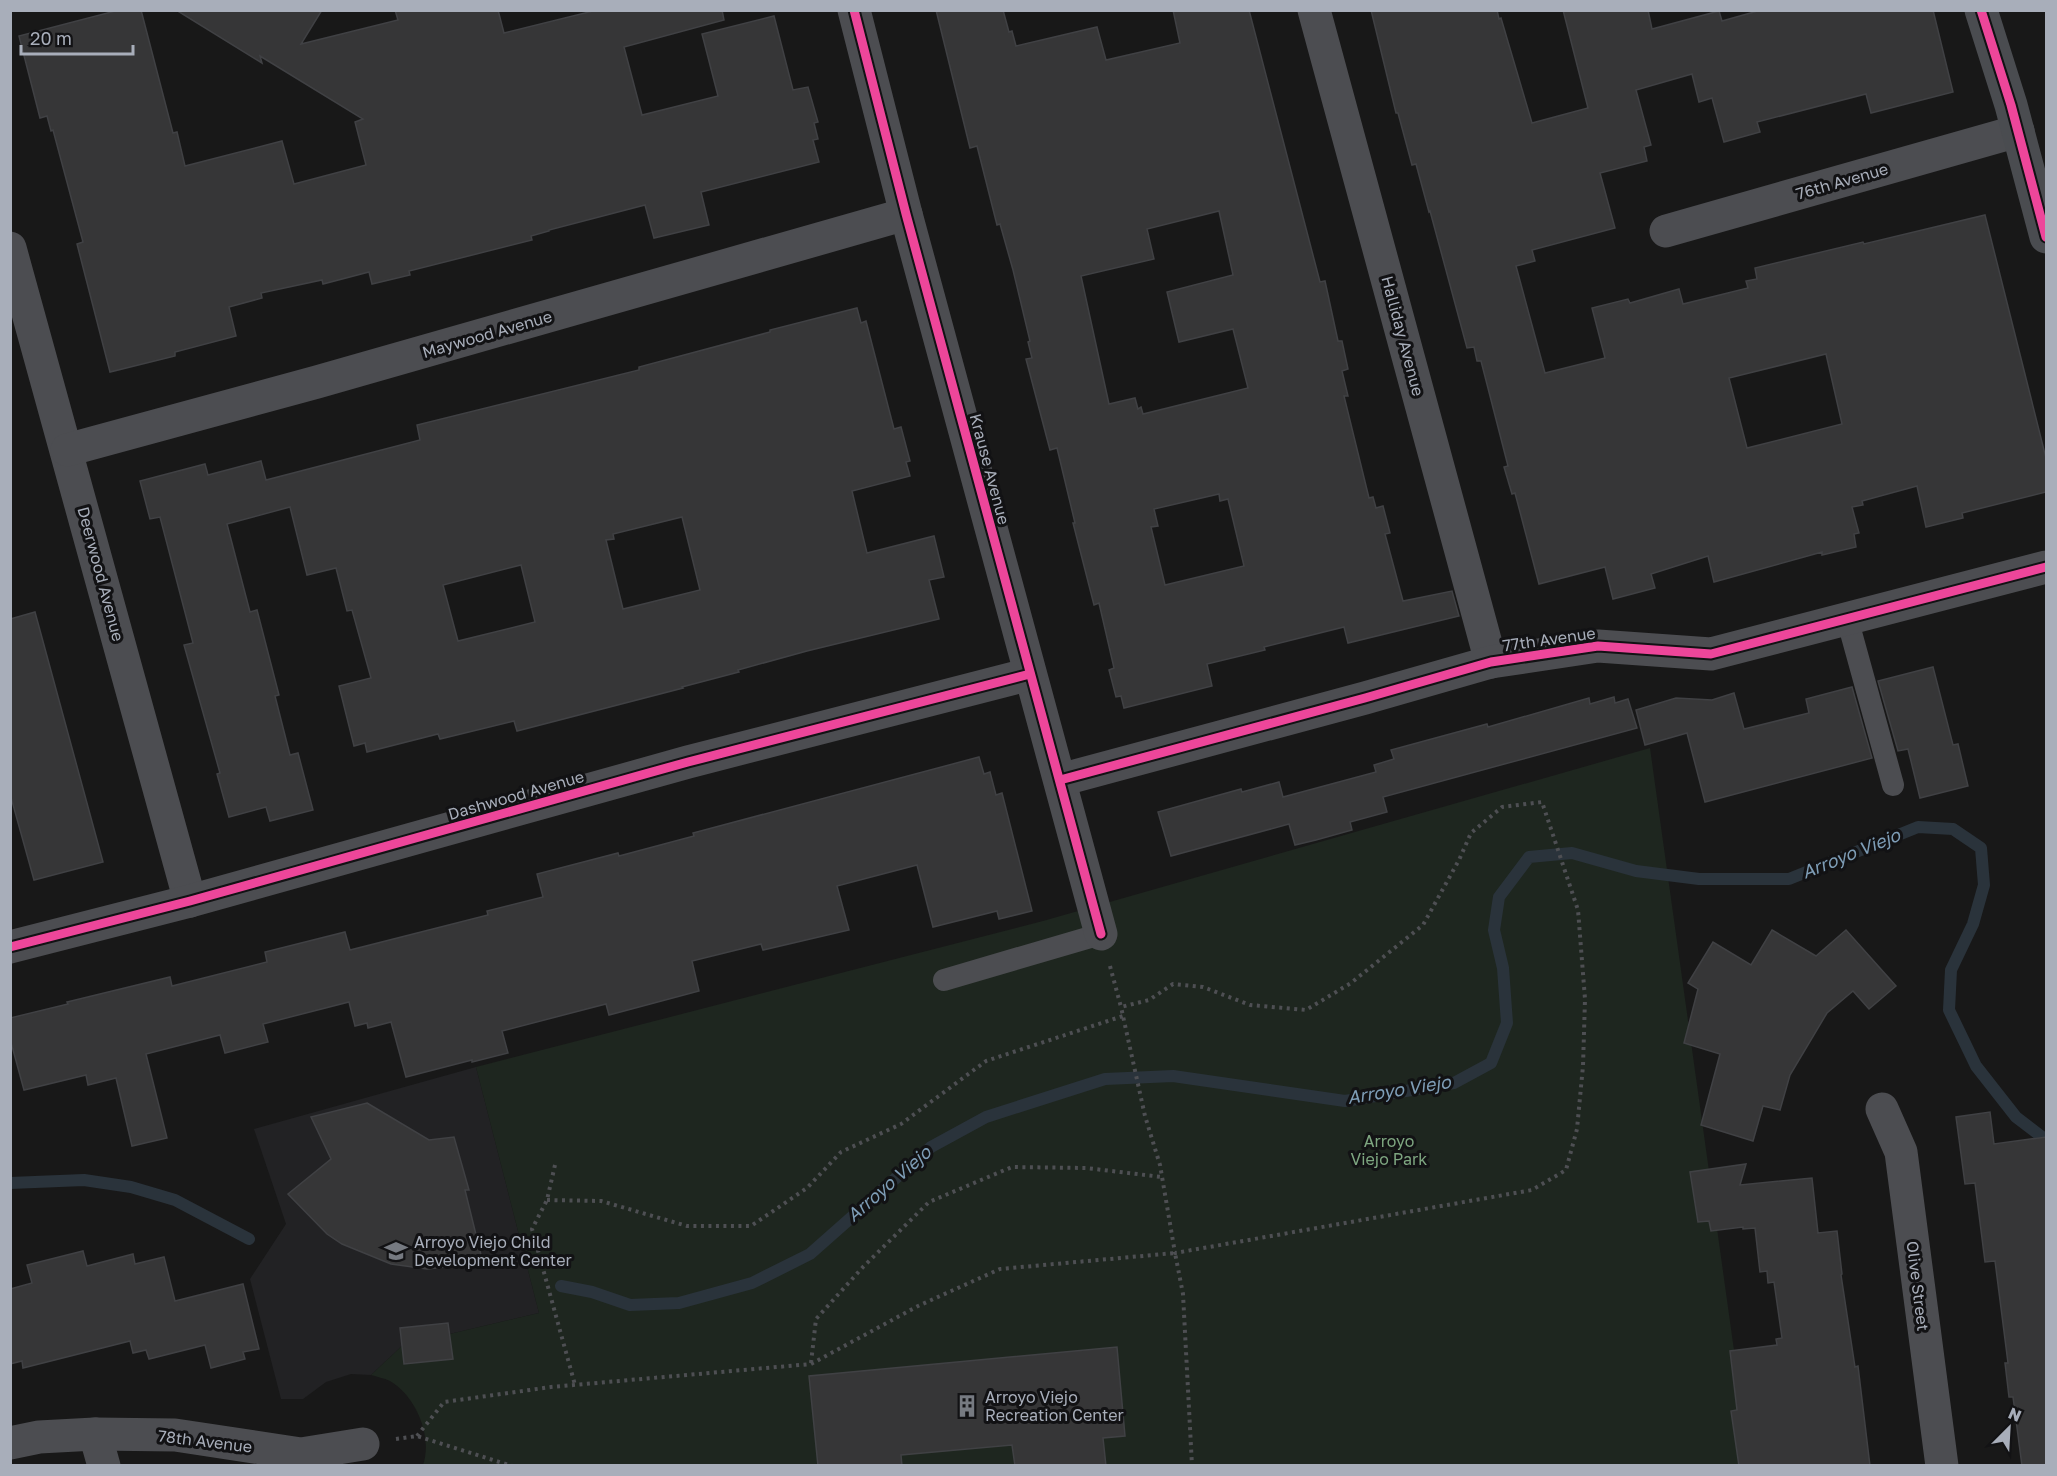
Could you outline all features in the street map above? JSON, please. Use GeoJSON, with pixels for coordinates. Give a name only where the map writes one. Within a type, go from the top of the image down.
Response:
{"type":"FeatureCollection","features":[{"type":"Feature","properties":{"kind":"main road"},"geometry":{"type":"LineString","coordinates":[[1981,10],[2018,131],[2046,237]]}},
{"type":"Feature","properties":{"kind":"street","name":"Krause Avenue"},"geometry":{"type":"LineString","coordinates":[[854,10],[906,214],[1101,933]]}},
{"type":"Feature","properties":{"kind":"street","name":"Halliday Avenue"},"geometry":{"type":"LineString","coordinates":[[1314,10],[1491,662]]}},
{"type":"Feature","properties":{"kind":"street","name":"76th Avenue"},"geometry":{"type":"LineString","coordinates":[[1666,231],[2018,131]]}},
{"type":"Feature","properties":{"kind":"street","name":"Maywood Avenue"},"geometry":{"type":"LineString","coordinates":[[67,450],[906,214]]}},
{"type":"Feature","properties":{"kind":"street","name":"Deerwood Avenue"},"geometry":{"type":"LineString","coordinates":[[10,248],[190,901]]}},
{"type":"Feature","properties":{"kind":"street","name":"77th Avenue"},"geometry":{"type":"LineString","coordinates":[[1060,780],[1491,662],[1598,646],[1711,654],[2046,567]]}},
{"type":"Feature","properties":{"kind":"street","name":"Dashwood Avenue"},"geometry":{"type":"LineString","coordinates":[[10,947],[190,901],[688,762],[1030,674]]}},
{"type":"Feature","properties":{"kind":"street","name":"Olive Street"},"geometry":{"type":"LineString","coordinates":[[1882,1109],[1901,1152],[1942,1466]]}},
{"type":"Feature","properties":{"kind":"street","name":"78th Avenue"},"geometry":{"type":"LineString","coordinates":[[10,1443],[39,1437],[95,1434],[175,1435],[301,1454],[363,1444]]}},
{"type":"Feature","properties":{"kind":"street"},"geometry":{"type":"LineString","coordinates":[[95,1434],[104,1466]]}},
{"type":"Feature","properties":{"kind":"lane"},"geometry":{"type":"LineString","coordinates":[[1847,618],[1893,785]]}},
{"type":"Feature","properties":{"kind":"lane"},"geometry":{"type":"LineString","coordinates":[[944,980],[1101,933]]}},
{"type":"Feature","properties":{"kind":"path"},"geometry":{"type":"LineString","coordinates":[[417,1436],[444,1402],[575,1385],[811,1364],[918,1306],[1000,1269],[1175,1253],[1532,1190],[1566,1170],[1577,1129],[1583,1066],[1585,999],[1578,910],[1542,802],[1502,807],[1471,833],[1459,860],[1423,925],[1350,983],[1306,1010],[1250,1005],[1203,987],[1173,984],[1149,1000],[1121,1007]]}},
{"type":"Feature","properties":{"kind":"path"},"geometry":{"type":"LineString","coordinates":[[1101,933],[1121,1007],[1145,1116],[1160,1165],[1183,1294],[1192,1466]]}},
{"type":"Feature","properties":{"kind":"path"},"geometry":{"type":"LineString","coordinates":[[547,1200],[601,1201],[687,1226],[752,1226],[807,1188],[841,1152],[902,1124],[986,1062],[1123,1016]]}},
{"type":"Feature","properties":{"kind":"path"},"geometry":{"type":"LineString","coordinates":[[555,1165],[547,1200],[532,1229],[575,1385]]}},
{"type":"Feature","properties":{"kind":"path"},"geometry":{"type":"LineString","coordinates":[[811,1364],[816,1320],[863,1266],[929,1202],[1012,1167],[1086,1168],[1162,1177]]}},
{"type":"Feature","properties":{"kind":"path"},"geometry":{"type":"LineString","coordinates":[[363,1444],[417,1436],[512,1466]]}},
{"type":"Feature","properties":{"kind":"shaded area","name":"Arroyo Viejo Child Development Center"},"geometry":{"type":"Polygon","coordinates":[[[476,1067],[539,1313],[403,1345],[371,1375],[351,1374],[326,1382],[303,1399],[281,1399],[250,1279],[286,1224],[254,1129],[476,1067]]]}},
{"type":"Feature","properties":{"kind":"green space","name":"Arroyo Viejo Park"},"geometry":{"type":"Polygon","coordinates":[[[1650,748],[1750,1465],[423,1465],[426,1442],[415,1407],[399,1388],[388,1380],[371,1375],[403,1345],[539,1313],[476,1067],[1043,921],[1650,748]]]}},
{"type":"Feature","properties":{"kind":"building"},"geometry":{"type":"Polygon","coordinates":[[[119,10],[141,10],[173,133],[177,132],[185,166],[282,141],[294,184],[366,165],[355,122],[363,119],[260,56],[262,63],[176,10],[322,10],[301,44],[398,20],[395,10],[498,10],[504,33],[597,10],[722,10],[724,20],[624,47],[642,115],[718,96],[702,34],[774,16],[793,90],[808,87],[818,122],[814,123],[818,139],[813,140],[819,162],[701,192],[709,225],[654,238],[645,205],[549,230],[531,236],[532,240],[409,271],[410,275],[372,284],[369,272],[323,284],[322,280],[261,293],[262,298],[229,307],[236,336],[175,352],[175,356],[110,372],[77,244],[83,242],[53,130],[51,131],[47,116],[40,118],[19,36],[119,10]]]}},
{"type":"Feature","properties":{"kind":"building"},"geometry":{"type":"Polygon","coordinates":[[[936,10],[1003,10],[1009,32],[1012,31],[1016,46],[1097,27],[1106,60],[1180,43],[1173,10],[1249,10],[1320,282],[1325,281],[1338,341],[1342,341],[1348,369],[1342,371],[1348,396],[1344,396],[1369,498],[1373,497],[1376,508],[1383,506],[1390,533],[1385,534],[1403,601],[1452,591],[1459,616],[1348,643],[1344,627],[1264,647],[1265,650],[1207,664],[1212,686],[1124,708],[1121,696],[1116,697],[1109,670],[1114,668],[1099,603],[1094,605],[1057,448],[1050,450],[1026,359],[1032,358],[1028,342],[1030,341],[1013,270],[1000,224],[997,225],[977,146],[970,148],[936,10]],[[1219,211],[1147,229],[1154,259],[1081,276],[1109,404],[1135,398],[1138,409],[1141,407],[1143,414],[1248,388],[1233,329],[1179,342],[1167,292],[1233,275],[1219,211]],[[1219,494],[1154,509],[1158,526],[1151,527],[1165,585],[1244,566],[1228,499],[1220,501],[1219,494]]]}},
{"type":"Feature","properties":{"kind":"building"},"geometry":{"type":"Polygon","coordinates":[[[1371,10],[1497,10],[1532,123],[1588,108],[1563,10],[1648,10],[1652,29],[1719,11],[1722,21],[1761,10],[1933,10],[1953,92],[1871,113],[1866,94],[1757,122],[1760,132],[1724,142],[1712,98],[1699,102],[1692,74],[1636,90],[1651,145],[1644,147],[1647,161],[1600,173],[1615,228],[1532,250],[1535,261],[1516,266],[1545,373],[1605,358],[1592,308],[1628,299],[1630,303],[1679,289],[1683,304],[1748,288],[1746,281],[1757,279],[1755,268],[1985,215],[2046,458],[2046,492],[1962,513],[1963,518],[1926,527],[1917,486],[1862,501],[1863,505],[1852,507],[1859,533],[1854,534],[1856,547],[1822,555],[1822,552],[1714,582],[1708,556],[1651,574],[1655,588],[1613,599],[1605,567],[1539,584],[1515,493],[1512,494],[1504,467],[1508,466],[1481,361],[1477,361],[1474,347],[1467,348],[1416,164],[1412,165],[1398,113],[1396,113],[1371,10]],[[1826,354],[1729,378],[1747,448],[1842,424],[1826,354]]]}},
{"type":"Feature","properties":{"kind":"building"},"geometry":{"type":"Polygon","coordinates":[[[857,308],[861,323],[866,321],[894,429],[901,427],[910,461],[906,462],[910,476],[852,491],[867,553],[934,536],[944,577],[929,580],[939,619],[807,651],[683,688],[517,731],[514,721],[440,739],[438,734],[367,752],[365,743],[354,746],[339,686],[371,678],[352,610],[347,611],[336,568],[307,575],[290,507],[227,524],[250,612],[257,610],[279,695],[275,696],[290,755],[298,753],[313,810],[270,821],[266,807],[229,817],[217,774],[220,773],[184,645],[193,643],[160,517],[150,519],[140,481],[205,464],[208,475],[261,461],[266,480],[420,440],[417,425],[639,370],[639,367],[770,332],[770,330],[857,308]],[[682,517],[613,534],[614,539],[606,540],[623,609],[700,590],[682,517]],[[521,565],[443,585],[458,641],[535,622],[521,565]]]}},
{"type":"Feature","properties":{"kind":"building"},"geometry":{"type":"Polygon","coordinates":[[[35,612],[103,862],[34,880],[10,794],[10,619],[35,612]]]}},
{"type":"Feature","properties":{"kind":"building"},"geometry":{"type":"Polygon","coordinates":[[[1933,667],[1953,745],[1958,744],[1968,786],[1920,798],[1908,749],[1898,751],[1878,681],[1933,667]]]}},
{"type":"Feature","properties":{"kind":"building"},"geometry":{"type":"Polygon","coordinates":[[[1852,687],[1872,758],[1705,802],[1687,733],[1645,745],[1636,710],[1676,698],[1712,700],[1734,693],[1744,729],[1809,713],[1806,699],[1852,687]]]}},
{"type":"Feature","properties":{"kind":"building"},"geometry":{"type":"Polygon","coordinates":[[[1614,697],[1615,703],[1628,699],[1637,728],[1383,797],[1387,812],[1350,822],[1352,830],[1316,840],[1295,845],[1289,824],[1171,856],[1158,812],[1241,789],[1242,792],[1279,782],[1283,797],[1376,772],[1374,765],[1394,759],[1391,750],[1487,724],[1488,727],[1589,698],[1590,704],[1614,697]]]}},
{"type":"Feature","properties":{"kind":"building"},"geometry":{"type":"Polygon","coordinates":[[[979,757],[984,774],[990,772],[996,795],[1002,793],[1032,911],[999,919],[997,911],[933,927],[917,865],[837,886],[849,930],[763,950],[761,944],[692,961],[699,991],[609,1015],[606,1004],[502,1031],[508,1053],[406,1077],[391,1022],[368,1028],[367,1023],[355,1026],[349,1002],[263,1024],[268,1042],[225,1053],[220,1035],[146,1054],[167,1138],[132,1146],[116,1078],[88,1085],[86,1075],[24,1090],[10,1039],[10,1018],[170,977],[172,986],[267,962],[265,952],[345,932],[350,950],[488,915],[487,911],[543,897],[537,874],[618,853],[619,856],[694,836],[693,833],[979,757]]]}},
{"type":"Feature","properties":{"kind":"building"},"geometry":{"type":"Polygon","coordinates":[[[1772,930],[1816,956],[1846,930],[1896,986],[1869,1009],[1853,991],[1827,1013],[1790,1075],[1780,1110],[1763,1106],[1753,1141],[1701,1125],[1720,1054],[1684,1043],[1698,989],[1688,983],[1713,942],[1751,965],[1772,930]]]}},
{"type":"Feature","properties":{"kind":"building"},"geometry":{"type":"Polygon","coordinates":[[[367,1103],[429,1140],[454,1137],[469,1190],[465,1190],[483,1263],[427,1269],[391,1264],[342,1244],[327,1234],[288,1194],[331,1159],[311,1117],[367,1103]]]}},
{"type":"Feature","properties":{"kind":"building"},"geometry":{"type":"Polygon","coordinates":[[[1990,1112],[1994,1144],[2046,1137],[2046,1466],[2022,1466],[2013,1397],[2009,1397],[2005,1363],[2008,1363],[1995,1261],[1985,1262],[1975,1183],[1965,1184],[1956,1117],[1990,1112]]]}},
{"type":"Feature","properties":{"kind":"building"},"geometry":{"type":"Polygon","coordinates":[[[1746,1164],[1740,1185],[1812,1178],[1818,1233],[1837,1231],[1841,1275],[1855,1367],[1858,1366],[1870,1466],[1739,1466],[1731,1411],[1737,1410],[1730,1351],[1777,1345],[1776,1339],[1782,1338],[1774,1282],[1768,1283],[1767,1271],[1760,1272],[1755,1228],[1743,1229],[1743,1227],[1711,1231],[1709,1221],[1698,1222],[1690,1172],[1746,1164]]]}},
{"type":"Feature","properties":{"kind":"building"},"geometry":{"type":"Polygon","coordinates":[[[83,1251],[87,1266],[133,1254],[135,1264],[164,1257],[175,1301],[243,1284],[259,1349],[243,1352],[245,1359],[211,1368],[205,1345],[149,1359],[146,1350],[133,1353],[130,1341],[23,1368],[22,1361],[10,1364],[10,1289],[32,1283],[27,1265],[83,1251]]]}},
{"type":"Feature","properties":{"kind":"building"},"geometry":{"type":"Polygon","coordinates":[[[448,1323],[453,1359],[404,1364],[400,1328],[448,1323]]]}},
{"type":"Feature","properties":{"kind":"building","name":"Arroyo Viejo Recreation Center"},"geometry":{"type":"Polygon","coordinates":[[[1117,1347],[1125,1436],[1103,1438],[1106,1466],[1015,1466],[1012,1445],[901,1455],[902,1466],[818,1466],[809,1376],[1117,1347]]]}},
{"type":"Feature","properties":{"kind":"waterway","name":"Arroyo Viejo"},"geometry":{"type":"LineString","coordinates":[[561,1286],[592,1292],[630,1305],[679,1303],[752,1283],[810,1254],[931,1147],[986,1117],[1105,1079],[1173,1076],[1345,1101],[1454,1083],[1491,1063],[1507,1023],[1503,968],[1494,930],[1499,897],[1529,857],[1572,853],[1636,871],[1699,879],[1789,879],[1918,827],[1953,829],[1981,848],[1984,885],[1973,924],[1951,970],[1949,1010],[1976,1066],[2016,1117],[2046,1140]]}},
{"type":"Feature","properties":{"kind":"waterway","name":"Arroyo Viejo"},"geometry":{"type":"LineString","coordinates":[[10,1183],[84,1180],[131,1187],[175,1200],[249,1239]]}},
{"type":"Feature","properties":{"kind":"cycle path"},"geometry":{"type":"LineString","coordinates":[[854,10],[906,214],[1101,934]]}},
{"type":"Feature","properties":{"kind":"cycle path"},"geometry":{"type":"LineString","coordinates":[[1981,10],[2011,105],[2046,237]]}},
{"type":"Feature","properties":{"kind":"cycle path"},"geometry":{"type":"LineString","coordinates":[[1060,780],[1491,662],[1598,646],[1711,654],[2046,567]]}},
{"type":"Feature","properties":{"kind":"cycle path"},"geometry":{"type":"LineString","coordinates":[[10,947],[190,901],[688,762],[1030,674]]}},
{"type":"Feature","properties":{"kind":"place","name":"Arroyo Viejo Child Development Center"},"geometry":{"type":"Point","coordinates":[396,1251]}},
{"type":"Feature","properties":{"kind":"place","name":"Arroyo Viejo Recreation Center"},"geometry":{"type":"Point","coordinates":[967,1406]}}]}
